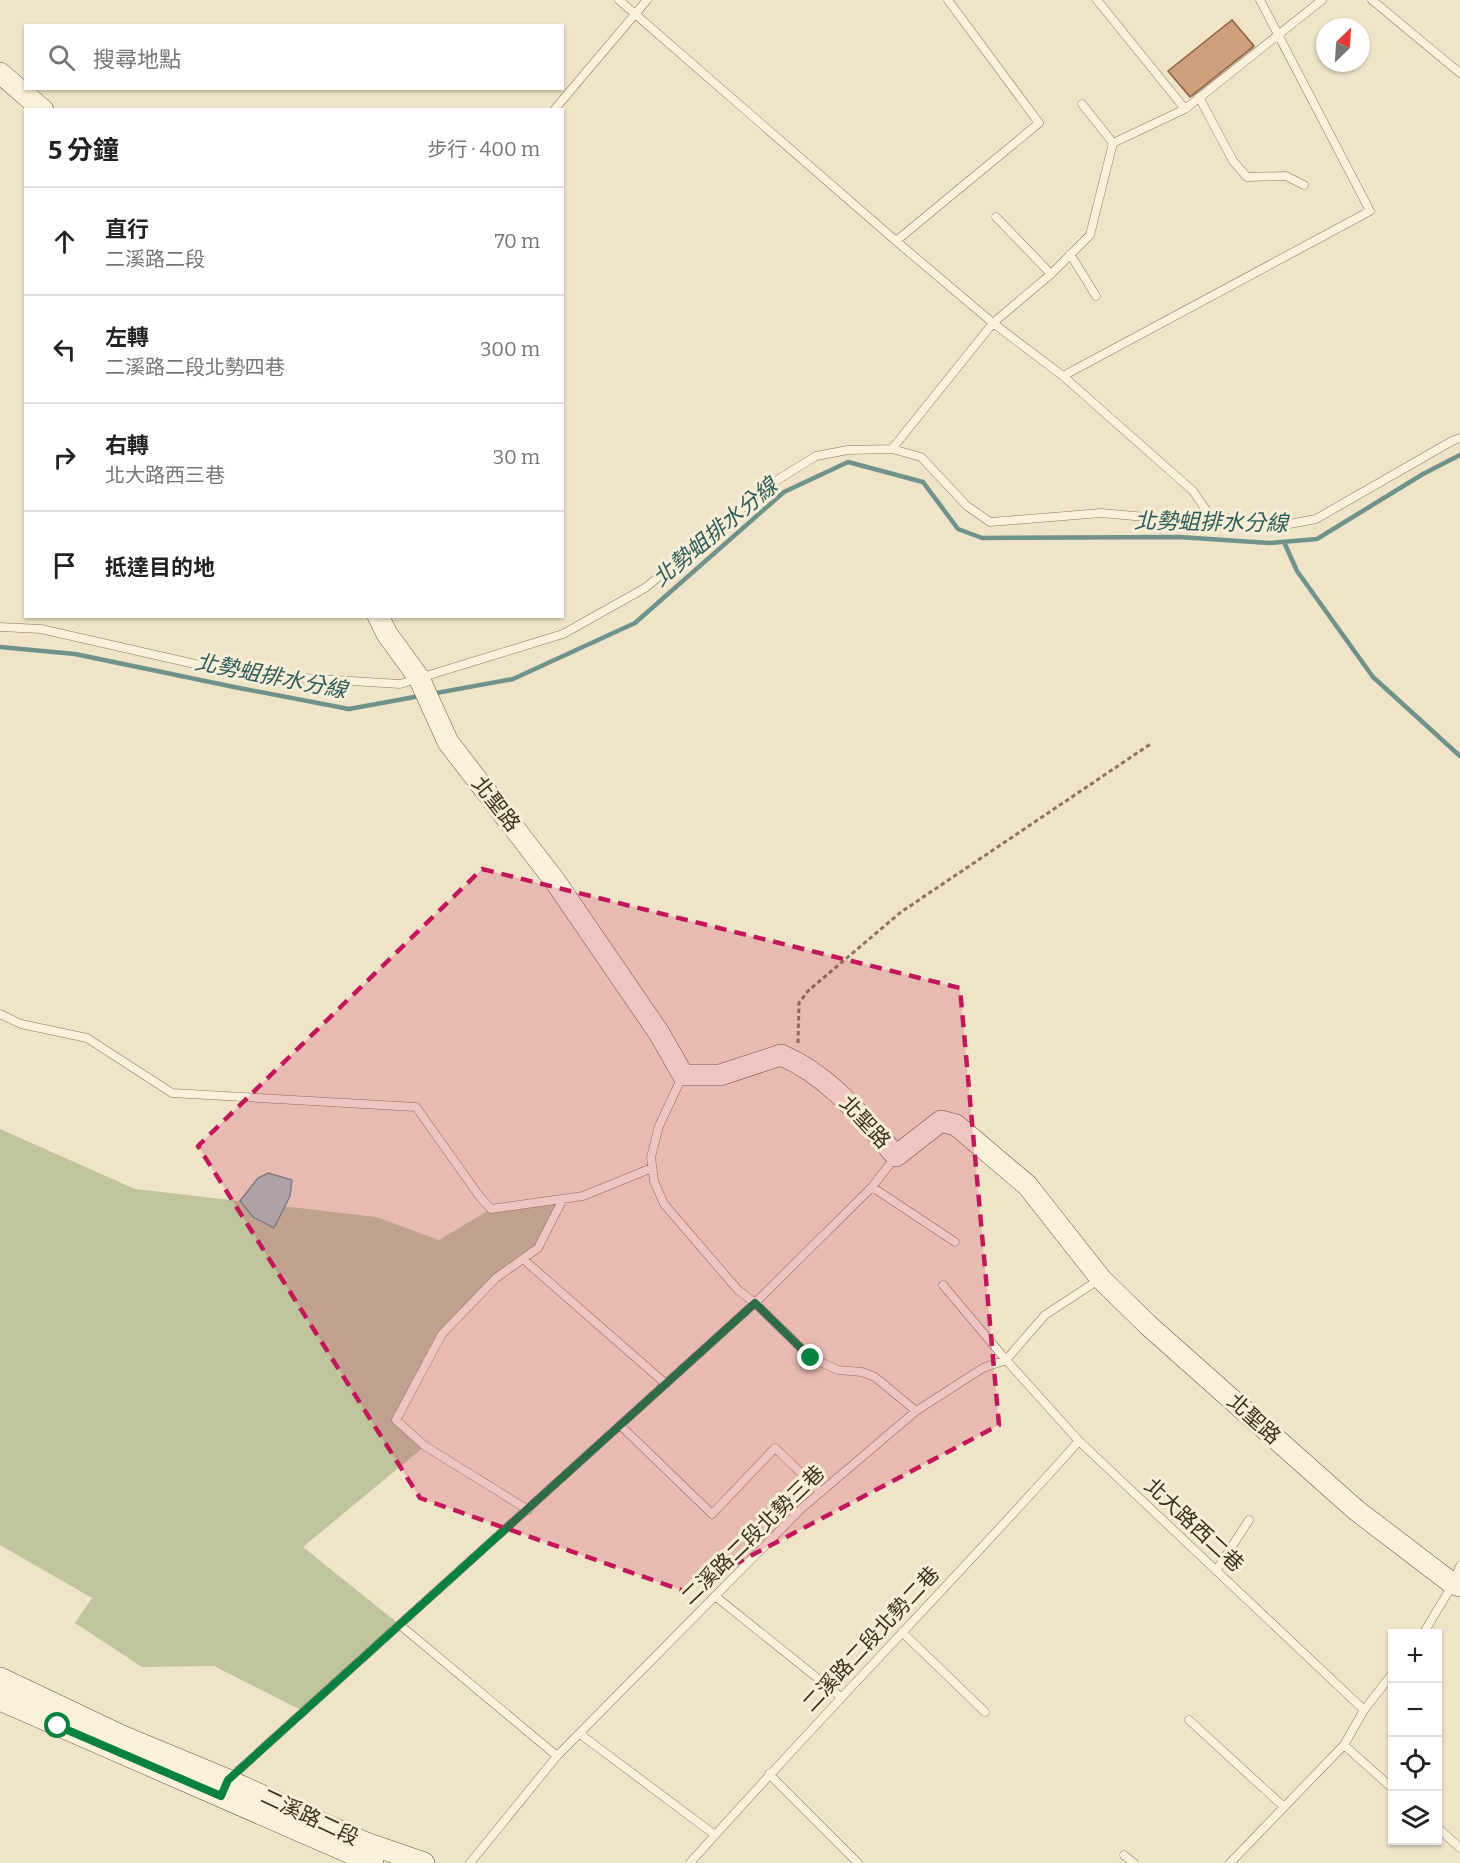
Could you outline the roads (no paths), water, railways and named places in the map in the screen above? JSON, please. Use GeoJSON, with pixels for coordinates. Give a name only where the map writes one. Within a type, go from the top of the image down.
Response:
{"type":"FeatureCollection","features":[{"type":"Feature","properties":{"kind":"street"},"geometry":{"type":"LineString","coordinates":[[0,73],[42,108]]}},
{"type":"Feature","properties":{"kind":"street","name":"北聖路"},"geometry":{"type":"LineString","coordinates":[[379,618],[387,634],[424,689],[448,742],[555,881],[659,1033],[683,1075],[720,1075],[781,1055],[799,1062],[849,1101],[896,1156],[941,1121],[956,1125],[1027,1185],[1101,1279],[1148,1325],[1356,1510],[1458,1578]]}},
{"type":"Feature","properties":{"kind":"street","name":"二溪路二段"},"geometry":{"type":"LineString","coordinates":[[0,1678],[122,1736],[373,1863]]}},
{"type":"Feature","properties":{"kind":"street","name":"二溪路二段"},"geometry":{"type":"LineString","coordinates":[[0,1700],[366,1843],[424,1863]]}},
{"type":"Feature","properties":{"kind":"lane"},"geometry":{"type":"LineString","coordinates":[[619,0],[896,241],[993,323],[1063,376],[1193,490],[1215,523]]}},
{"type":"Feature","properties":{"kind":"lane"},"geometry":{"type":"LineString","coordinates":[[556,108],[647,0]]}},
{"type":"Feature","properties":{"kind":"lane"},"geometry":{"type":"LineString","coordinates":[[896,241],[1039,123],[948,0]]}},
{"type":"Feature","properties":{"kind":"lane"},"geometry":{"type":"LineString","coordinates":[[1063,376],[1370,211],[1260,0]]}},
{"type":"Feature","properties":{"kind":"lane"},"geometry":{"type":"LineString","coordinates":[[1113,143],[1185,109],[1322,0]]}},
{"type":"Feature","properties":{"kind":"lane"},"geometry":{"type":"LineString","coordinates":[[1372,0],[1460,73]]}},
{"type":"Feature","properties":{"kind":"lane"},"geometry":{"type":"LineString","coordinates":[[1098,1],[1185,109]]}},
{"type":"Feature","properties":{"kind":"lane"},"geometry":{"type":"LineString","coordinates":[[1199,97],[1233,161],[1247,177],[1286,176],[1304,185]]}},
{"type":"Feature","properties":{"kind":"lane"},"geometry":{"type":"LineString","coordinates":[[1082,104],[1113,143]]}},
{"type":"Feature","properties":{"kind":"lane"},"geometry":{"type":"LineString","coordinates":[[892,449],[993,323],[1051,274],[1090,235],[1113,143]]}},
{"type":"Feature","properties":{"kind":"lane"},"geometry":{"type":"LineString","coordinates":[[996,217],[1051,274]]}},
{"type":"Feature","properties":{"kind":"lane"},"geometry":{"type":"LineString","coordinates":[[1070,254],[1096,296]]}},
{"type":"Feature","properties":{"kind":"lane"},"geometry":{"type":"LineString","coordinates":[[0,627],[41,629],[238,674],[400,684],[424,689],[562,634],[645,588],[774,482],[816,456],[848,450],[892,449],[921,457],[967,506],[990,522],[1101,513],[1268,528],[1316,519],[1460,438]]}},
{"type":"Feature","properties":{"kind":"lane"},"geometry":{"type":"LineString","coordinates":[[0,1014],[21,1024],[87,1038],[172,1093],[416,1107],[491,1209],[583,1196],[652,1167]]}},
{"type":"Feature","properties":{"kind":"lane"},"geometry":{"type":"LineString","coordinates":[[683,1075],[659,1126],[651,1157],[654,1181],[664,1204],[738,1290],[755,1303],[811,1358],[838,1370],[862,1372],[874,1377],[916,1411]]}},
{"type":"Feature","properties":{"kind":"lane"},"geometry":{"type":"LineString","coordinates":[[225,1788],[400,1625],[755,1303],[872,1187],[896,1156]]}},
{"type":"Feature","properties":{"kind":"lane"},"geometry":{"type":"LineString","coordinates":[[872,1187],[955,1242]]}},
{"type":"Feature","properties":{"kind":"lane"},"geometry":{"type":"LineString","coordinates":[[528,1510],[425,1446],[396,1420],[442,1334],[496,1278],[538,1248],[563,1199]]}},
{"type":"Feature","properties":{"kind":"lane"},"geometry":{"type":"LineString","coordinates":[[523,1259],[666,1384]]}},
{"type":"Feature","properties":{"kind":"lane","name":"二溪路二段北勢三巷"},"geometry":{"type":"LineString","coordinates":[[470,1863],[557,1756],[802,1508],[916,1411],[983,1368],[1006,1360],[1046,1315],[1101,1279]]}},
{"type":"Feature","properties":{"kind":"lane","name":"北大路西二巷"},"geometry":{"type":"LineString","coordinates":[[943,1285],[1079,1441],[1364,1710]]}},
{"type":"Feature","properties":{"kind":"lane"},"geometry":{"type":"LineString","coordinates":[[620,1425],[712,1514],[775,1448],[821,1492]]}},
{"type":"Feature","properties":{"kind":"lane","name":"二溪路二段北勢二巷"},"geometry":{"type":"LineString","coordinates":[[690,1863],[769,1774],[1079,1441]]}},
{"type":"Feature","properties":{"kind":"lane"},"geometry":{"type":"LineString","coordinates":[[1216,1570],[1250,1520]]}},
{"type":"Feature","properties":{"kind":"lane"},"geometry":{"type":"LineString","coordinates":[[1426,1629],[1458,1578]]}},
{"type":"Feature","properties":{"kind":"lane"},"geometry":{"type":"LineString","coordinates":[[715,1596],[841,1697]]}},
{"type":"Feature","properties":{"kind":"lane"},"geometry":{"type":"LineString","coordinates":[[400,1625],[557,1756]]}},
{"type":"Feature","properties":{"kind":"lane"},"geometry":{"type":"LineString","coordinates":[[902,1632],[985,1712]]}},
{"type":"Feature","properties":{"kind":"lane"},"geometry":{"type":"LineString","coordinates":[[1230,1863],[1344,1745],[1364,1710],[1388,1679]]}},
{"type":"Feature","properties":{"kind":"lane"},"geometry":{"type":"LineString","coordinates":[[1189,1720],[1284,1807]]}},
{"type":"Feature","properties":{"kind":"lane"},"geometry":{"type":"LineString","coordinates":[[580,1734],[715,1835]]}},
{"type":"Feature","properties":{"kind":"lane"},"geometry":{"type":"LineString","coordinates":[[1344,1745],[1388,1784]]}},
{"type":"Feature","properties":{"kind":"lane"},"geometry":{"type":"LineString","coordinates":[[769,1774],[858,1863]]}},
{"type":"Feature","properties":{"kind":"lane"},"geometry":{"type":"LineString","coordinates":[[1442,1832],[1460,1848]]}},
{"type":"Feature","properties":{"kind":"lane"},"geometry":{"type":"LineString","coordinates":[[1124,1855],[1134,1863]]}},
{"type":"Feature","properties":{"kind":"water"},"geometry":{"type":"Polygon","coordinates":[[[268,1173],[292,1180],[290,1196],[274,1228],[253,1217],[240,1201],[258,1178],[268,1173]]]}},
{"type":"Feature","properties":{"kind":"waterway","name":"北勢蛆排水分線"},"geometry":{"type":"LineString","coordinates":[[431,694],[513,679],[635,623],[784,492],[848,462],[923,482],[958,529],[982,538],[1179,537],[1269,543],[1317,539],[1423,474],[1460,455]]}},
{"type":"Feature","properties":{"kind":"waterway"},"geometry":{"type":"LineString","coordinates":[[1284,542],[1297,571],[1373,677],[1460,756]]}},
{"type":"Feature","properties":{"kind":"waterway","name":"北勢蛆排水分線"},"geometry":{"type":"LineString","coordinates":[[0,647],[75,654],[349,709],[420,696]]}}]}
